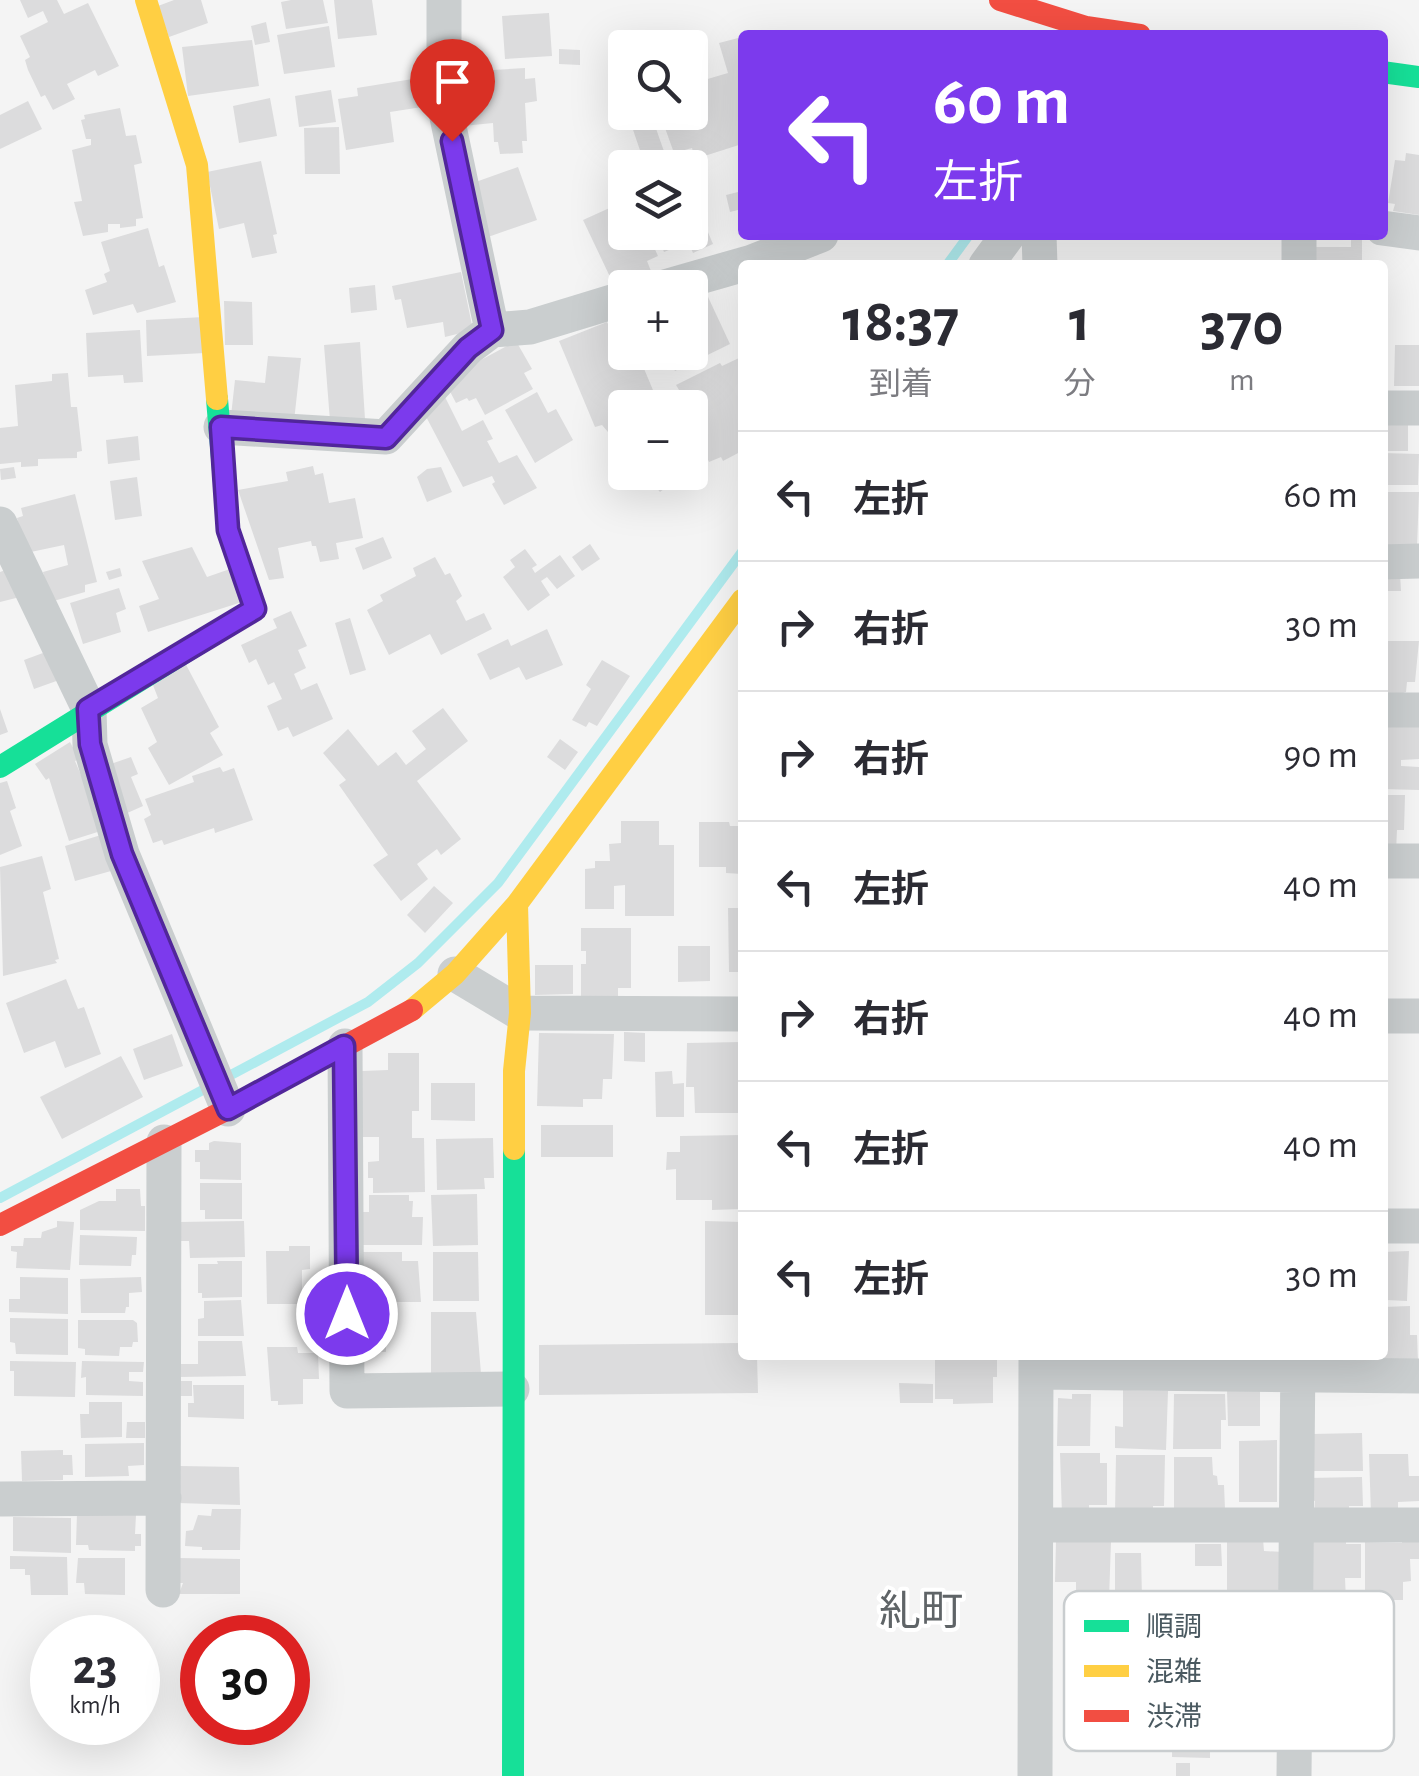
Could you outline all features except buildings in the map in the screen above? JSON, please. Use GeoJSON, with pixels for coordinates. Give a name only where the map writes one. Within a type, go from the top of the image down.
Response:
{"type":"FeatureCollection","features":[{"type":"Feature","properties":{"kind":"street"},"geometry":{"type":"LineString","coordinates":[[0,767],[255,609],[228,530],[197,165],[146,0]]}},
{"type":"Feature","properties":{"kind":"street"},"geometry":{"type":"LineString","coordinates":[[444,0],[444,103],[492,330]]}},
{"type":"Feature","properties":{"kind":"street"},"geometry":{"type":"LineString","coordinates":[[1000,0],[1123,30]]}},
{"type":"Feature","properties":{"kind":"street"},"geometry":{"type":"LineString","coordinates":[[1388,73],[1419,78]]}},
{"type":"Feature","properties":{"kind":"street"},"geometry":{"type":"LineString","coordinates":[[1388,229],[1419,233]]}},
{"type":"Feature","properties":{"kind":"street"},"geometry":{"type":"LineString","coordinates":[[757,260],[807,240]]}},
{"type":"Feature","properties":{"kind":"street"},"geometry":{"type":"LineString","coordinates":[[708,274],[738,266]]}},
{"type":"Feature","properties":{"kind":"street"},"geometry":{"type":"LineString","coordinates":[[221,427],[386,438],[468,348],[492,330],[530,326],[608,303]]}},
{"type":"Feature","properties":{"kind":"street"},"geometry":{"type":"LineString","coordinates":[[1388,408],[1419,408]]}},
{"type":"Feature","properties":{"kind":"street"},"geometry":{"type":"LineString","coordinates":[[0,524],[88,709],[90,744],[122,854],[220,1090]]}},
{"type":"Feature","properties":{"kind":"street"},"geometry":{"type":"LineString","coordinates":[[1388,562],[1419,562]]}},
{"type":"Feature","properties":{"kind":"street"},"geometry":{"type":"LineString","coordinates":[[0,1226],[164,1142],[220,1090],[344,1046],[411,1011],[455,974],[517,904],[738,605]]}},
{"type":"Feature","properties":{"kind":"street"},"geometry":{"type":"LineString","coordinates":[[1388,710],[1419,710]]}},
{"type":"Feature","properties":{"kind":"street"},"geometry":{"type":"LineString","coordinates":[[1388,861],[1419,861]]}},
{"type":"Feature","properties":{"kind":"street"},"geometry":{"type":"LineString","coordinates":[[513,1776],[514,1072],[520,1013],[517,904]]}},
{"type":"Feature","properties":{"kind":"street"},"geometry":{"type":"LineString","coordinates":[[455,974],[520,1013],[738,1014]]}},
{"type":"Feature","properties":{"kind":"street"},"geometry":{"type":"LineString","coordinates":[[1388,1016],[1419,1016]]}},
{"type":"Feature","properties":{"kind":"street"},"geometry":{"type":"LineString","coordinates":[[344,1046],[348,1391],[512,1389]]}},
{"type":"Feature","properties":{"kind":"street"},"geometry":{"type":"LineString","coordinates":[[163,1590],[164,1142]]}},
{"type":"Feature","properties":{"kind":"street"},"geometry":{"type":"LineString","coordinates":[[1388,1226],[1419,1226]]}},
{"type":"Feature","properties":{"kind":"street"},"geometry":{"type":"LineString","coordinates":[[1035,1776],[1036,1364],[1298,1365],[1419,1376]]}},
{"type":"Feature","properties":{"kind":"street"},"geometry":{"type":"LineString","coordinates":[[1296,1591],[1298,1365]]}},
{"type":"Feature","properties":{"kind":"street"},"geometry":{"type":"LineString","coordinates":[[0,1499],[164,1498]]}},
{"type":"Feature","properties":{"kind":"street"},"geometry":{"type":"LineString","coordinates":[[1036,1525],[1419,1525]]}},
{"type":"Feature","properties":{"kind":"street"},"geometry":{"type":"LineString","coordinates":[[1294,1751],[1294,1776]]}},
{"type":"Feature","properties":{"kind":"waterway"},"geometry":{"type":"LineString","coordinates":[[951,260],[965,240]]}},
{"type":"Feature","properties":{"kind":"waterway"},"geometry":{"type":"LineString","coordinates":[[0,1198],[368,1002],[418,963],[498,883],[738,557]]}},
{"type":"Feature","properties":{"kind":"traffic: fast"},"geometry":{"type":"LineString","coordinates":[[1388,73],[1419,77]]}},
{"type":"Feature","properties":{"kind":"traffic: fast"},"geometry":{"type":"LineString","coordinates":[[0,767],[255,609],[228,530],[217,399]]}},
{"type":"Feature","properties":{"kind":"traffic: fast"},"geometry":{"type":"LineString","coordinates":[[513,1776],[514,1149]]}},
{"type":"Feature","properties":{"kind":"traffic: slow"},"geometry":{"type":"LineString","coordinates":[[146,0],[197,165],[217,399]]}},
{"type":"Feature","properties":{"kind":"traffic: slow"},"geometry":{"type":"LineString","coordinates":[[412,1010],[455,974],[517,904],[738,605]]}},
{"type":"Feature","properties":{"kind":"traffic: slow"},"geometry":{"type":"LineString","coordinates":[[514,1149],[514,1071],[520,1013],[517,904]]}},
{"type":"Feature","properties":{"kind":"traffic: jam"},"geometry":{"type":"LineString","coordinates":[[1000,0],[1106,30]]}},
{"type":"Feature","properties":{"kind":"traffic: jam"},"geometry":{"type":"LineString","coordinates":[[0,1225],[412,1010]]}},
{"type":"Feature","properties":{"kind":"district","name":"糺町"},"geometry":{"type":"Point","coordinates":[921,1612]}},
{"type":"Feature","properties":{"kind":"route"},"geometry":{"type":"LineString","coordinates":[[347,1314],[344,1046],[228,1109],[122,854],[90,744],[88,709],[255,609],[228,530],[221,427],[386,438],[468,348],[492,330],[452,141]]}}]}
